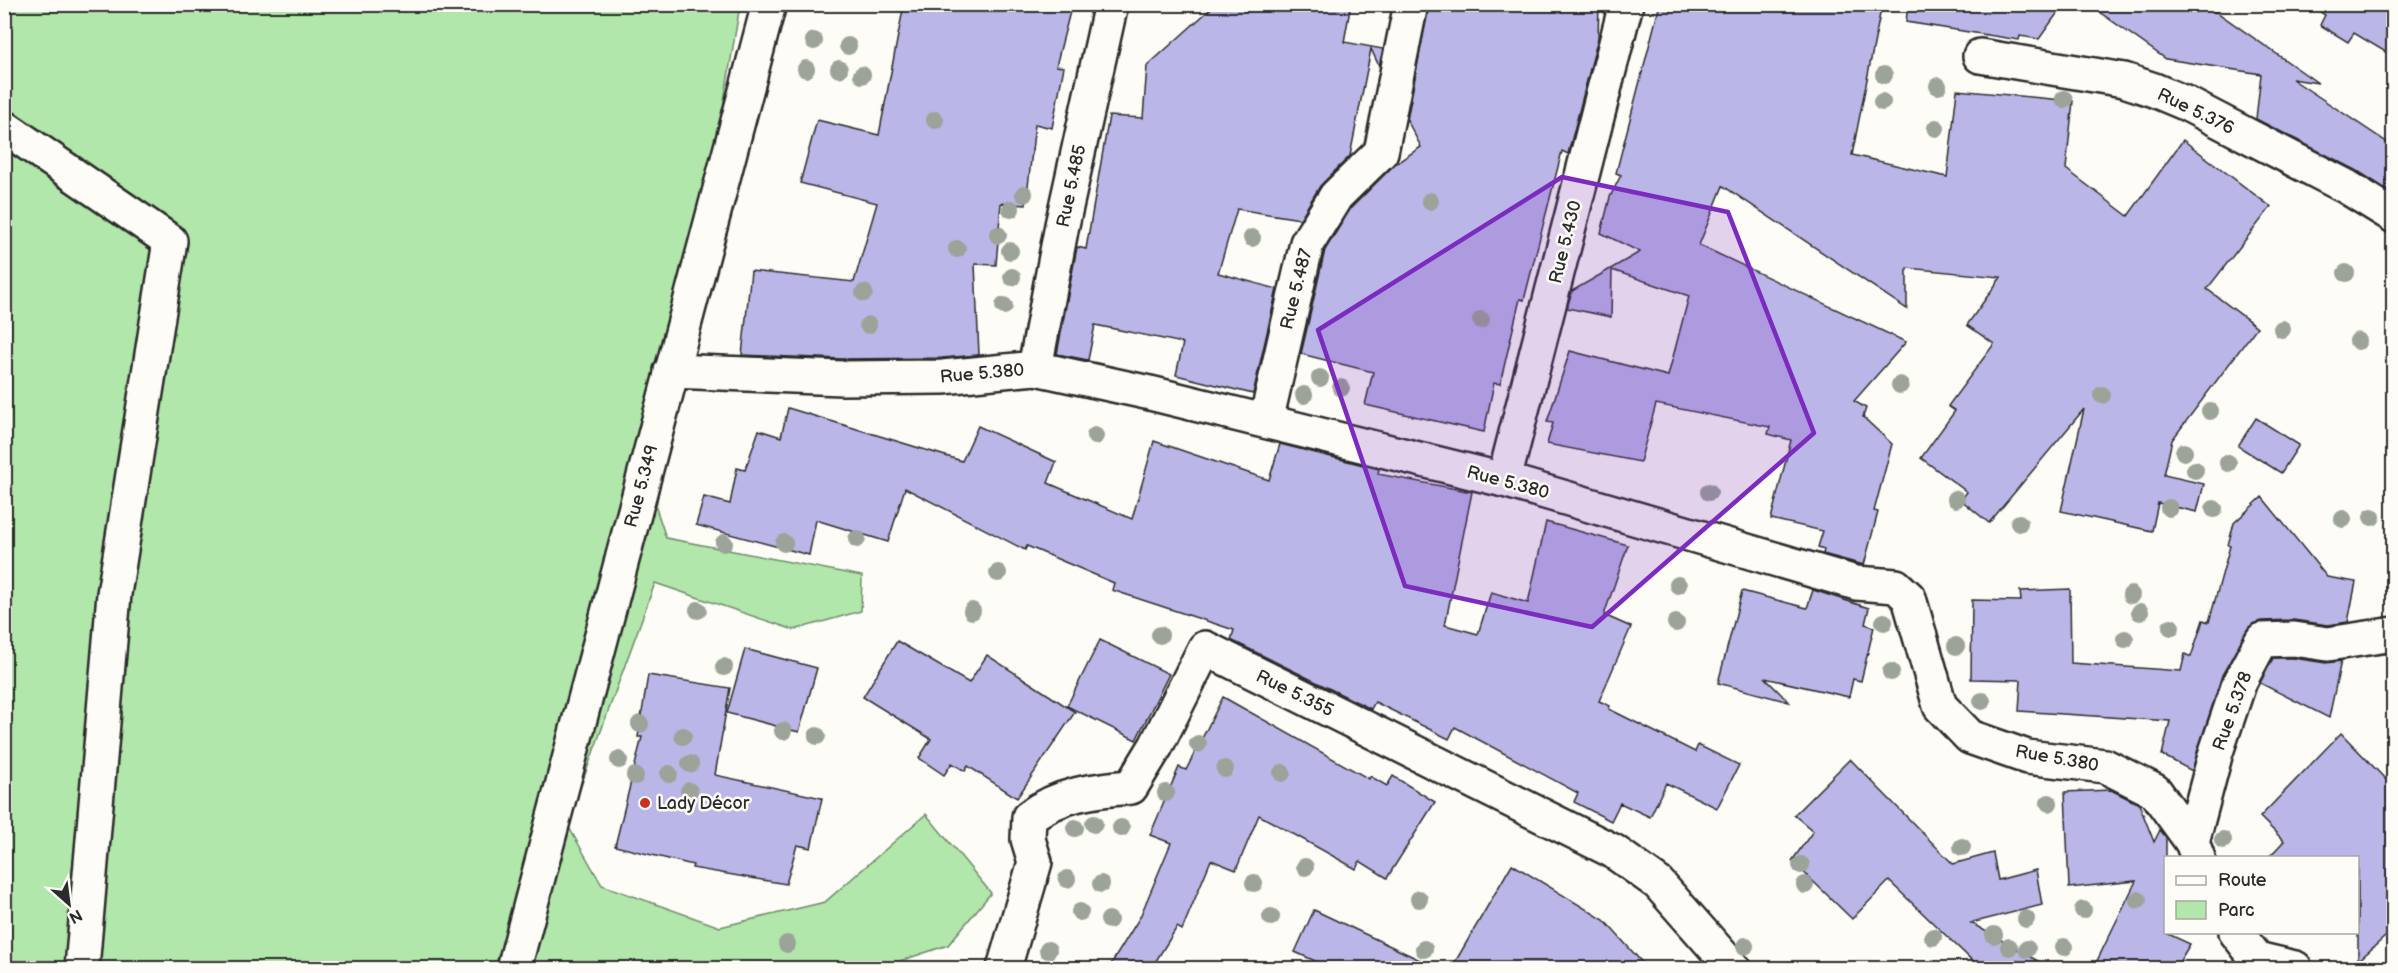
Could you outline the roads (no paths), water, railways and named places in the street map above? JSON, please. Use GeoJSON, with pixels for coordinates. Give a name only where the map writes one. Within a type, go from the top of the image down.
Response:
{"type":"FeatureCollection","features":[{"type":"Feature","properties":{"kind":"street","name":"Rue 5.349"},"geometry":{"type":"LineString","coordinates":[[514,969],[769,4]]}},
{"type":"Feature","properties":{"kind":"street","name":"Rue 5.485"},"geometry":{"type":"LineString","coordinates":[[1035,368],[1062,225],[1111,4]]}},
{"type":"Feature","properties":{"kind":"street","name":"Rue 5.487"},"geometry":{"type":"LineString","coordinates":[[1266,421],[1307,243],[1336,196],[1381,152],[1411,4]]}},
{"type":"Feature","properties":{"kind":"street","name":"Rue 5.430"},"geometry":{"type":"LineString","coordinates":[[1504,480],[1626,4]]}},
{"type":"Feature","properties":{"kind":"street","name":"Rue 5.376"},"geometry":{"type":"LineString","coordinates":[[1980,56],[2124,80],[2154,90],[2185,103],[2347,187],[2394,216]]}},
{"type":"Feature","properties":{"kind":"street"},"geometry":{"type":"LineString","coordinates":[[4,127],[170,241],[114,594],[82,969]]}},
{"type":"Feature","properties":{"kind":"street","name":"Rue 5.380"},"geometry":{"type":"LineString","coordinates":[[671,371],[842,378],[932,377],[1035,368],[1266,421],[1504,480],[1856,583],[1896,586],[1909,598],[1940,706],[1970,737],[2027,757],[2105,766],[2155,791],[2195,850]]}},
{"type":"Feature","properties":{"kind":"street","name":"Rue 5.378"},"geometry":{"type":"LineString","coordinates":[[2195,850],[2216,752],[2240,681],[2262,640],[2294,639],[2328,644],[2394,634]]}},
{"type":"Feature","properties":{"kind":"street","name":"Rue 5.355"},"geometry":{"type":"LineString","coordinates":[[1004,969],[1035,862],[1028,839],[1029,817],[1045,805],[1089,790],[1131,787],[1156,746],[1205,648],[1613,851],[1658,883],[1732,969]]}},
{"type":"Feature","properties":{"kind":"street"},"geometry":{"type":"LineString","coordinates":[[2237,934],[2254,964],[2295,969]]}},
{"type":"Feature","properties":{"kind":"place","name":"Lady Décor"},"geometry":{"type":"Point","coordinates":[645,803]}}]}
